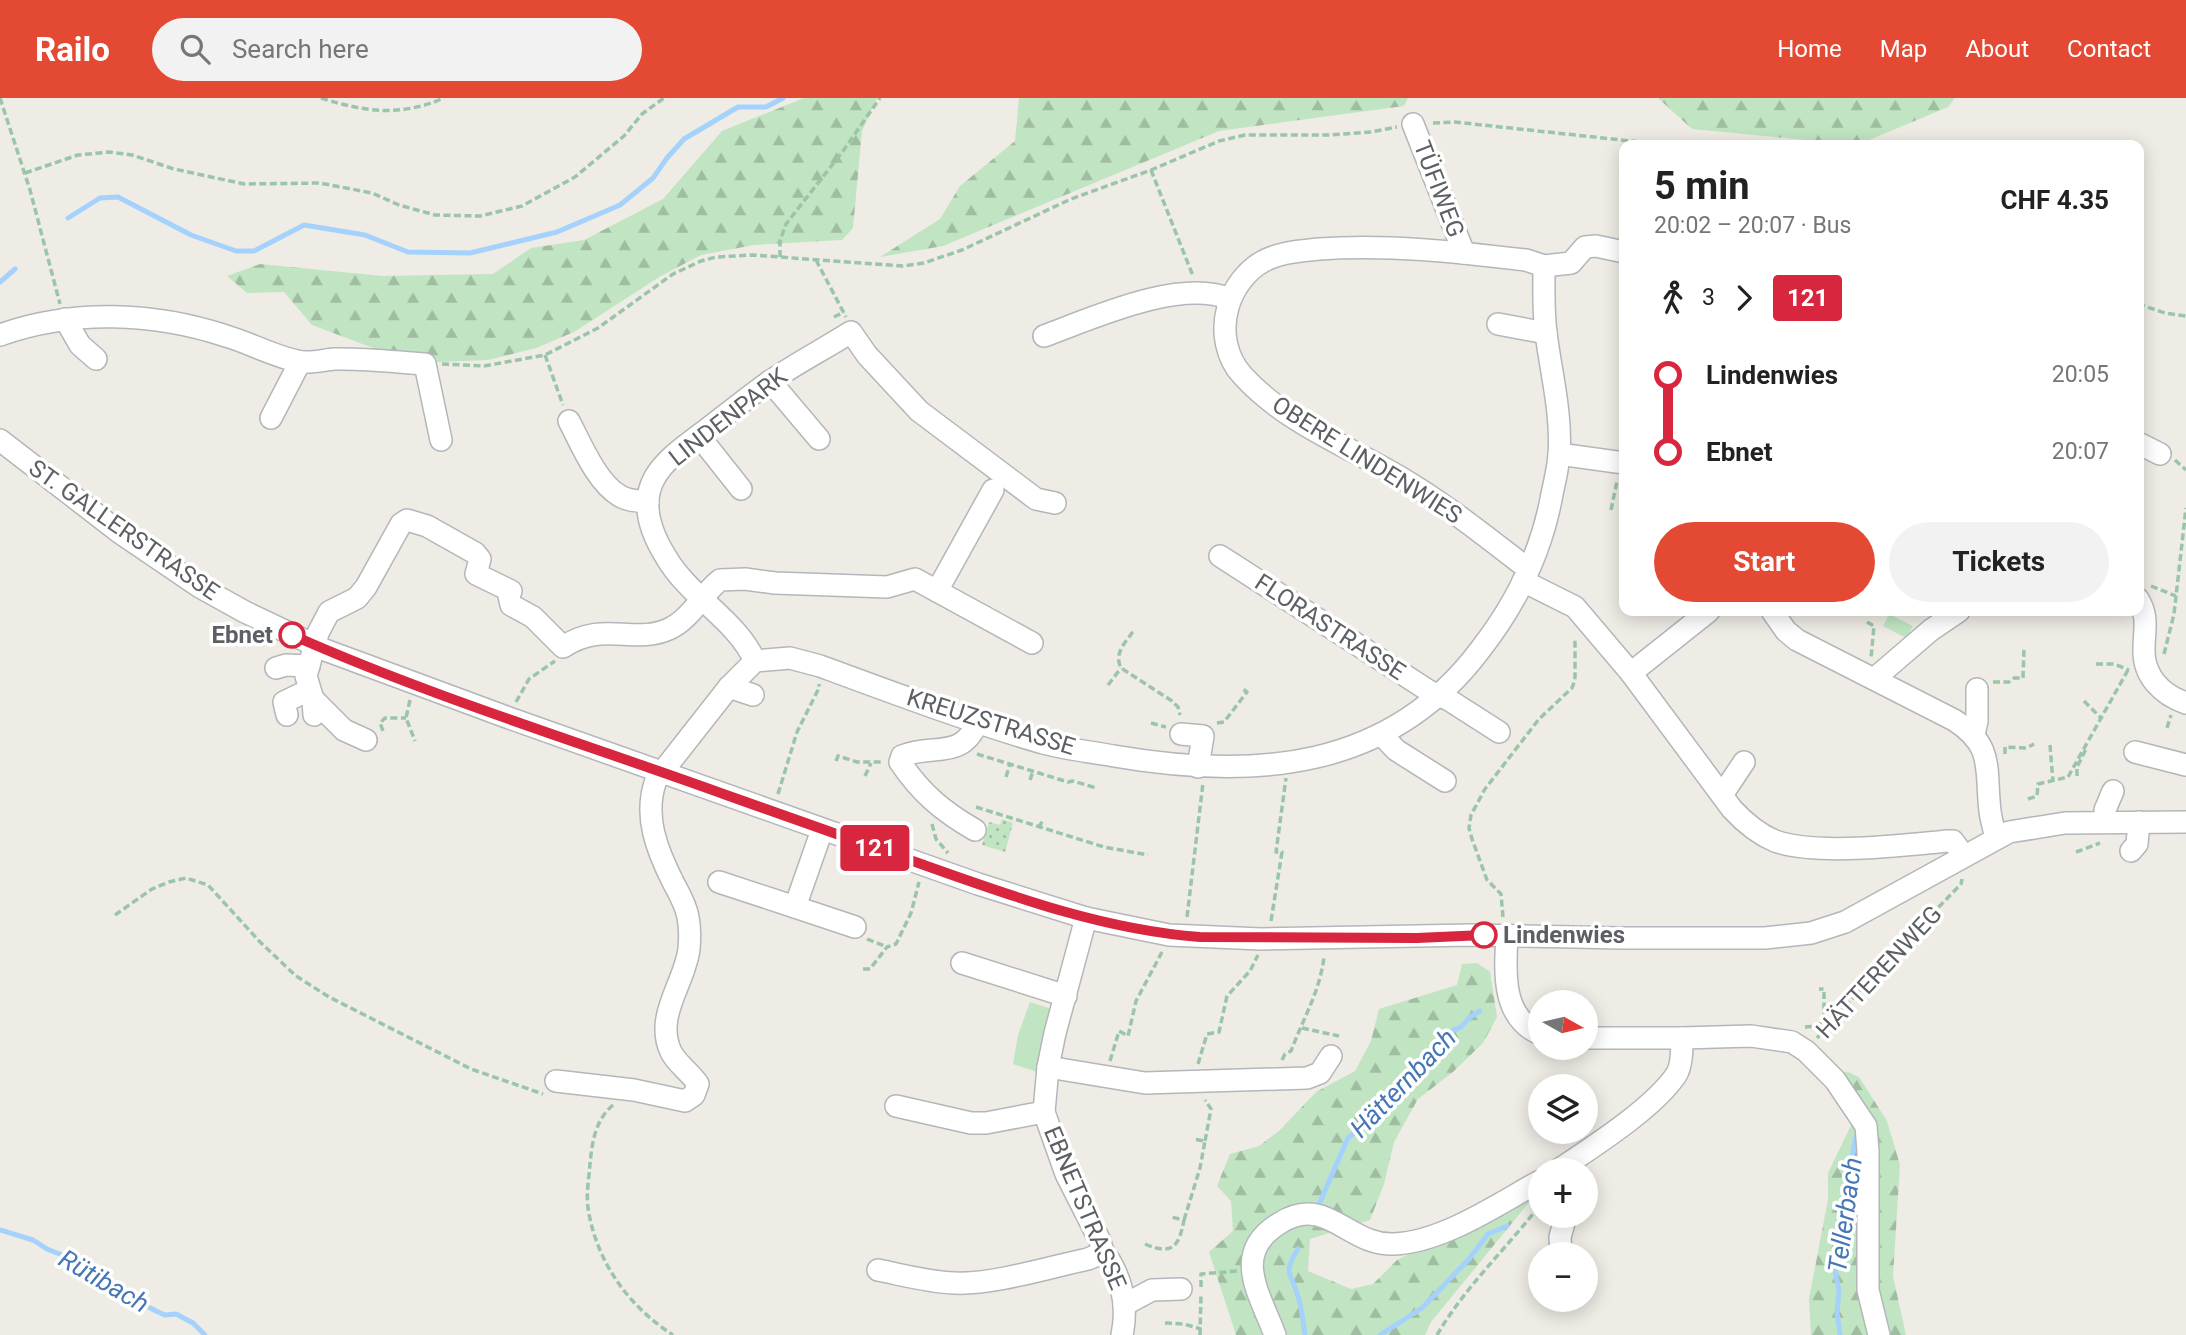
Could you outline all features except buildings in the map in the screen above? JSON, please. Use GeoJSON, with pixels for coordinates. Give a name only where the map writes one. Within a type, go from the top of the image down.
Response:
{"type":"FeatureCollection","features":[{"type":"Feature","properties":{"kind":"street","name":"TÜFIWEG"},"geometry":{"type":"LineString","coordinates":[[1413,124],[1464,253]]}},
{"type":"Feature","properties":{"kind":"street","name":"OBERE LINDENWIES"},"geometry":{"type":"LineString","coordinates":[[1576,607],[1526,574],[1520,562],[1432,497],[1284,412],[1254,387],[1235,366],[1225,341],[1225,316],[1230,299],[1246,274],[1263,261],[1287,253],[1375,247],[1464,253],[1526,260],[1544,266],[1571,263],[1585,247],[1596,246],[1619,251]]}},
{"type":"Feature","properties":{"kind":"street","name":"KREUZSTRASSE"},"geometry":{"type":"LineString","coordinates":[[755,661],[790,658],[799,660],[889,697],[978,721],[1044,743],[1143,761],[1203,767],[1291,762],[1359,750],[1404,723],[1440,696],[1465,671],[1505,615],[1526,574],[1549,510],[1559,454],[1555,382],[1543,307],[1544,266]]}},
{"type":"Feature","properties":{"kind":"street"},"geometry":{"type":"LineString","coordinates":[[1044,336],[1158,297],[1200,294],[1221,295],[1230,299]]}},
{"type":"Feature","properties":{"kind":"street"},"geometry":{"type":"LineString","coordinates":[[0,335],[65,319],[96,316],[134,318],[225,335],[300,362],[335,359],[425,363],[441,440]]}},
{"type":"Feature","properties":{"kind":"street"},"geometry":{"type":"LineString","coordinates":[[65,319],[80,345],[96,359]]}},
{"type":"Feature","properties":{"kind":"street"},"geometry":{"type":"LineString","coordinates":[[1497,324],[1546,333]]}},
{"type":"Feature","properties":{"kind":"street","name":"LINDENPARK"},"geometry":{"type":"LineString","coordinates":[[648,502],[655,478],[666,464],[699,436],[770,382],[851,332],[867,355],[919,411],[1036,499],[1055,503]]}},
{"type":"Feature","properties":{"kind":"street"},"geometry":{"type":"LineString","coordinates":[[271,418],[300,362]]}},
{"type":"Feature","properties":{"kind":"street"},"geometry":{"type":"LineString","coordinates":[[770,382],[819,439]]}},
{"type":"Feature","properties":{"kind":"street"},"geometry":{"type":"LineString","coordinates":[[556,1081],[634,1090],[685,1101],[694,1095],[698,1084],[672,1055],[666,1039],[669,1007],[689,951],[688,914],[662,861],[652,829],[652,790],[662,772],[729,687],[755,661],[747,644],[678,575],[653,531],[648,502],[629,500],[611,489],[589,460],[569,421]]}},
{"type":"Feature","properties":{"kind":"street"},"geometry":{"type":"LineString","coordinates":[[699,436],[741,489]]}},
{"type":"Feature","properties":{"kind":"street","name":"ST. GALLERSTRASSE"},"geometry":{"type":"LineString","coordinates":[[0,440],[119,532],[200,587],[244,612],[314,645],[435,691],[989,888],[1086,918],[1158,933],[1200,937],[1417,938],[1505,927],[1765,938],[1811,933],[1845,922],[1964,865],[1996,838],[2009,832],[2046,825],[2105,821],[2186,822]]}},
{"type":"Feature","properties":{"kind":"street"},"geometry":{"type":"LineString","coordinates":[[2144,446],[2160,454]]}},
{"type":"Feature","properties":{"kind":"street"},"geometry":{"type":"LineString","coordinates":[[1559,454],[1619,462]]}},
{"type":"Feature","properties":{"kind":"street"},"geometry":{"type":"LineString","coordinates":[[937,591],[993,490]]}},
{"type":"Feature","properties":{"kind":"street"},"geometry":{"type":"LineString","coordinates":[[375,736],[344,730],[312,702],[306,676],[314,645],[329,612],[357,597],[366,587],[401,524],[407,520],[427,526],[475,553],[480,559],[476,574],[511,591],[511,605],[533,617],[563,647],[591,633],[657,633],[671,628],[683,620],[720,580],[745,579],[775,583],[887,587],[915,579],[1032,643]]}},
{"type":"Feature","properties":{"kind":"street","name":"FLORASTRASSE"},"geometry":{"type":"LineString","coordinates":[[1220,556],[1429,691],[1499,732]]}},
{"type":"Feature","properties":{"kind":"street"},"geometry":{"type":"LineString","coordinates":[[2144,601],[2147,671],[2165,694],[2186,703]]}},
{"type":"Feature","properties":{"kind":"street"},"geometry":{"type":"LineString","coordinates":[[1576,607],[1744,822],[1768,838],[1788,845],[1867,847],[1953,841],[1964,865]]}},
{"type":"Feature","properties":{"kind":"street"},"geometry":{"type":"LineString","coordinates":[[1630,673],[1703,616]]}},
{"type":"Feature","properties":{"kind":"street"},"geometry":{"type":"LineString","coordinates":[[1776,616],[1786,631],[1797,640],[1954,720],[1974,735],[1982,744],[1986,757],[1989,810],[1996,838]]}},
{"type":"Feature","properties":{"kind":"street"},"geometry":{"type":"LineString","coordinates":[[1874,679],[1934,623],[1949,616]]}},
{"type":"Feature","properties":{"kind":"street"},"geometry":{"type":"LineString","coordinates":[[276,668],[286,665],[309,666]]}},
{"type":"Feature","properties":{"kind":"street"},"geometry":{"type":"LineString","coordinates":[[729,687],[753,695]]}},
{"type":"Feature","properties":{"kind":"street"},"geometry":{"type":"LineString","coordinates":[[1974,735],[1977,689]]}},
{"type":"Feature","properties":{"kind":"street"},"geometry":{"type":"LineString","coordinates":[[287,715],[284,702],[312,702]]}},
{"type":"Feature","properties":{"kind":"street"},"geometry":{"type":"LineString","coordinates":[[975,830],[936,805],[900,762],[902,756],[910,752],[958,747],[968,740],[978,721]]}},
{"type":"Feature","properties":{"kind":"street"},"geometry":{"type":"LineString","coordinates":[[1176,726],[1203,736],[1203,767]]}},
{"type":"Feature","properties":{"kind":"street"},"geometry":{"type":"LineString","coordinates":[[1382,734],[1396,750],[1445,781]]}},
{"type":"Feature","properties":{"kind":"street"},"geometry":{"type":"LineString","coordinates":[[2134,752],[2186,765]]}},
{"type":"Feature","properties":{"kind":"street"},"geometry":{"type":"LineString","coordinates":[[1722,795],[1744,762]]}},
{"type":"Feature","properties":{"kind":"street"},"geometry":{"type":"LineString","coordinates":[[2105,821],[2105,810],[2113,792]]}},
{"type":"Feature","properties":{"kind":"street"},"geometry":{"type":"LineString","coordinates":[[2131,851],[2137,844],[2139,822]]}},
{"type":"Feature","properties":{"kind":"street"},"geometry":{"type":"LineString","coordinates":[[795,907],[822,830]]}},
{"type":"Feature","properties":{"kind":"street"},"geometry":{"type":"LineString","coordinates":[[719,882],[855,927]]}},
{"type":"Feature","properties":{"kind":"street","name":"EBNETSTRASSE"},"geometry":{"type":"LineString","coordinates":[[1086,918],[1048,1067],[1044,1112],[1066,1174],[1100,1241],[1102,1253],[1111,1263],[1122,1291],[1122,1335]]}},
{"type":"Feature","properties":{"kind":"street"},"geometry":{"type":"LineString","coordinates":[[1505,927],[1506,986],[1513,1010],[1528,1027]]}},
{"type":"Feature","properties":{"kind":"street"},"geometry":{"type":"LineString","coordinates":[[962,963],[1066,996]]}},
{"type":"Feature","properties":{"kind":"street","name":"HÄTTERENWEG"},"geometry":{"type":"LineString","coordinates":[[1598,1038],[1751,1036],[1792,1042],[1806,1051]]}},
{"type":"Feature","properties":{"kind":"street"},"geometry":{"type":"LineString","coordinates":[[1576,1158],[1645,1108],[1677,1074],[1682,1038]]}},
{"type":"Feature","properties":{"kind":"street"},"geometry":{"type":"LineString","coordinates":[[1048,1067],[1195,1090],[1276,1079],[1307,1078],[1321,1073],[1335,1046]]}},
{"type":"Feature","properties":{"kind":"street"},"geometry":{"type":"LineString","coordinates":[[1806,1051],[1835,1080],[1866,1126],[1868,1290],[1879,1335]]}},
{"type":"Feature","properties":{"kind":"street"},"geometry":{"type":"LineString","coordinates":[[896,1106],[971,1123],[986,1123],[1044,1112]]}},
{"type":"Feature","properties":{"kind":"street"},"geometry":{"type":"LineString","coordinates":[[1585,1158],[1588,1150]]}},
{"type":"Feature","properties":{"kind":"street"},"geometry":{"type":"LineString","coordinates":[[1275,1335],[1258,1297],[1251,1270],[1253,1252],[1260,1239],[1291,1216],[1310,1214],[1325,1218],[1352,1234],[1381,1244],[1415,1242],[1456,1226],[1528,1187]]}},
{"type":"Feature","properties":{"kind":"street"},"geometry":{"type":"LineString","coordinates":[[878,1270],[963,1283],[1088,1259],[1102,1253]]}},
{"type":"Feature","properties":{"kind":"street"},"geometry":{"type":"LineString","coordinates":[[1124,1305],[1152,1290],[1191,1292]]}},
{"type":"Feature","properties":{"kind":"path"},"geometry":{"type":"LineString","coordinates":[[0,98],[25,173],[65,319]]}},
{"type":"Feature","properties":{"kind":"path"},"geometry":{"type":"LineString","coordinates":[[321,98],[345,106],[386,112],[416,108],[444,98]]}},
{"type":"Feature","properties":{"kind":"path"},"geometry":{"type":"LineString","coordinates":[[25,173],[78,155],[109,152],[132,155],[174,169],[244,184],[320,183],[372,193],[399,205],[435,215],[480,216],[522,206],[575,177],[624,136],[642,114],[664,98]]}},
{"type":"Feature","properties":{"kind":"path"},"geometry":{"type":"LineString","coordinates":[[780,257],[780,241],[786,224],[880,98]]}},
{"type":"Feature","properties":{"kind":"path"},"geometry":{"type":"LineString","coordinates":[[425,363],[484,366],[545,355],[598,328],[673,274],[701,261],[730,255],[903,266],[924,263],[962,250],[1071,199],[1151,170],[1219,141],[1245,135],[1371,132],[1413,124],[1455,122],[1622,140]]}},
{"type":"Feature","properties":{"kind":"path"},"geometry":{"type":"LineString","coordinates":[[1151,170],[1200,294]]}},
{"type":"Feature","properties":{"kind":"path"},"geometry":{"type":"LineString","coordinates":[[816,260],[844,312],[834,317]]}},
{"type":"Feature","properties":{"kind":"path"},"geometry":{"type":"LineString","coordinates":[[2144,306],[2186,316]]}},
{"type":"Feature","properties":{"kind":"path"},"geometry":{"type":"LineString","coordinates":[[545,355],[569,421]]}},
{"type":"Feature","properties":{"kind":"path"},"geometry":{"type":"LineString","coordinates":[[1611,510],[1619,478]]}},
{"type":"Feature","properties":{"kind":"path"},"geometry":{"type":"LineString","coordinates":[[2162,656],[2171,632],[2184,557],[2186,508]]}},
{"type":"Feature","properties":{"kind":"path"},"geometry":{"type":"LineString","coordinates":[[2144,592],[2176,596]]}},
{"type":"Feature","properties":{"kind":"path"},"geometry":{"type":"LineString","coordinates":[[1505,927],[1501,894],[1488,880],[1469,828],[1475,803],[1521,740],[1572,688],[1575,680],[1576,607]]}},
{"type":"Feature","properties":{"kind":"path"},"geometry":{"type":"LineString","coordinates":[[1858,659],[1871,659],[1874,626],[1867,622]]}},
{"type":"Feature","properties":{"kind":"path"},"geometry":{"type":"LineString","coordinates":[[1131,632],[1118,653],[1121,668],[1178,707],[1176,726],[1151,723]]}},
{"type":"Feature","properties":{"kind":"path"},"geometry":{"type":"LineString","coordinates":[[1977,689],[1981,682],[2009,682],[2014,678],[2023,678],[2024,648]]}},
{"type":"Feature","properties":{"kind":"path"},"geometry":{"type":"LineString","coordinates":[[2096,664],[2114,664],[2129,670],[2139,670]]}},
{"type":"Feature","properties":{"kind":"path"},"geometry":{"type":"LineString","coordinates":[[1108,685],[1121,668]]}},
{"type":"Feature","properties":{"kind":"path"},"geometry":{"type":"LineString","coordinates":[[516,702],[529,679],[542,670]]}},
{"type":"Feature","properties":{"kind":"path"},"geometry":{"type":"LineString","coordinates":[[2028,799],[2037,796],[2038,785],[2068,777],[2129,670]]}},
{"type":"Feature","properties":{"kind":"path"},"geometry":{"type":"LineString","coordinates":[[777,800],[797,732],[819,688],[818,680]]}},
{"type":"Feature","properties":{"kind":"path"},"geometry":{"type":"LineString","coordinates":[[1203,736],[1216,723],[1224,722],[1247,692],[1243,690]]}},
{"type":"Feature","properties":{"kind":"path"},"geometry":{"type":"LineString","coordinates":[[2084,701],[2102,719]]}},
{"type":"Feature","properties":{"kind":"path"},"geometry":{"type":"LineString","coordinates":[[408,708],[406,718],[415,741]]}},
{"type":"Feature","properties":{"kind":"path"},"geometry":{"type":"LineString","coordinates":[[375,736],[385,718],[406,718]]}},
{"type":"Feature","properties":{"kind":"path"},"geometry":{"type":"LineString","coordinates":[[2004,762],[2005,747],[2025,748],[2034,744]]}},
{"type":"Feature","properties":{"kind":"path"},"geometry":{"type":"LineString","coordinates":[[2077,776],[2077,768],[2087,744]]}},
{"type":"Feature","properties":{"kind":"path"},"geometry":{"type":"LineString","coordinates":[[2050,745],[2053,782]]}},
{"type":"Feature","properties":{"kind":"path"},"geometry":{"type":"LineString","coordinates":[[974,753],[1063,783],[1093,787],[1092,790]]}},
{"type":"Feature","properties":{"kind":"path"},"geometry":{"type":"LineString","coordinates":[[836,761],[838,756],[857,762],[900,762]]}},
{"type":"Feature","properties":{"kind":"path"},"geometry":{"type":"LineString","coordinates":[[1271,926],[1282,852],[1276,852],[1286,776],[1291,762]]}},
{"type":"Feature","properties":{"kind":"path"},"geometry":{"type":"LineString","coordinates":[[865,776],[871,763]]}},
{"type":"Feature","properties":{"kind":"path"},"geometry":{"type":"LineString","coordinates":[[1006,777],[1010,764]]}},
{"type":"Feature","properties":{"kind":"path"},"geometry":{"type":"LineString","coordinates":[[1186,923],[1196,852],[1203,767]]}},
{"type":"Feature","properties":{"kind":"path"},"geometry":{"type":"LineString","coordinates":[[1030,780],[1033,771]]}},
{"type":"Feature","properties":{"kind":"path"},"geometry":{"type":"LineString","coordinates":[[936,805],[932,824],[936,839],[949,853],[950,862]]}},
{"type":"Feature","properties":{"kind":"path"},"geometry":{"type":"LineString","coordinates":[[968,805],[1126,853],[1147,855]]}},
{"type":"Feature","properties":{"kind":"path"},"geometry":{"type":"LineString","coordinates":[[1039,828],[1043,819]]}},
{"type":"Feature","properties":{"kind":"path","name":"HÄTTERENWEG"},"geometry":{"type":"LineString","coordinates":[[1806,1051],[1961,884],[1964,865]]}},
{"type":"Feature","properties":{"kind":"path"},"geometry":{"type":"LineString","coordinates":[[863,969],[870,969],[887,947],[896,944],[911,913],[921,876]]}},
{"type":"Feature","properties":{"kind":"path"},"geometry":{"type":"LineString","coordinates":[[115,915],[152,889],[169,882],[186,878],[208,885],[260,942],[296,976],[330,997],[496,1080],[544,1095],[556,1081]]}},
{"type":"Feature","properties":{"kind":"path"},"geometry":{"type":"LineString","coordinates":[[1105,1076],[1119,1031],[1128,1036],[1136,1001],[1152,975],[1164,945]]}},
{"type":"Feature","properties":{"kind":"path"},"geometry":{"type":"LineString","coordinates":[[1145,1244],[1161,1249],[1172,1247],[1180,1239],[1200,1168],[1211,1109],[1195,1090],[1207,1034],[1219,1032],[1227,996],[1250,971],[1260,950]]}},
{"type":"Feature","properties":{"kind":"path"},"geometry":{"type":"LineString","coordinates":[[1276,1079],[1284,1054],[1291,1051],[1322,979],[1325,951]]}},
{"type":"Feature","properties":{"kind":"path"},"geometry":{"type":"LineString","coordinates":[[1818,1026],[1824,1018],[1824,989],[1819,989]]}},
{"type":"Feature","properties":{"kind":"path"},"geometry":{"type":"LineString","coordinates":[[1818,1026],[1822,1033]]}},
{"type":"Feature","properties":{"kind":"path"},"geometry":{"type":"LineString","coordinates":[[1799,1027],[1818,1026]]}},
{"type":"Feature","properties":{"kind":"path"},"geometry":{"type":"LineString","coordinates":[[1302,1028],[1335,1046]]}},
{"type":"Feature","properties":{"kind":"path"},"geometry":{"type":"LineString","coordinates":[[634,1090],[609,1108],[599,1122],[592,1147],[588,1206],[606,1266],[628,1296],[653,1322],[673,1335]]}},
{"type":"Feature","properties":{"kind":"path"},"geometry":{"type":"LineString","coordinates":[[1193,1139],[1205,1141]]}},
{"type":"Feature","properties":{"kind":"path"},"geometry":{"type":"LineString","coordinates":[[1171,1217],[1184,1220]]}},
{"type":"Feature","properties":{"kind":"path"},"geometry":{"type":"LineString","coordinates":[[1437,1335],[1486,1266],[1528,1219]]}},
{"type":"Feature","properties":{"kind":"path"},"geometry":{"type":"LineString","coordinates":[[1201,1274],[1251,1270]]}},
{"type":"Feature","properties":{"kind":"path"},"geometry":{"type":"LineString","coordinates":[[1191,1292],[1201,1329],[1200,1335]]}},
{"type":"Feature","properties":{"kind":"path"},"geometry":{"type":"LineString","coordinates":[[1165,1323],[1184,1324],[1201,1329]]}},
{"type":"Feature","properties":{"kind":"green space"},"geometry":{"type":"Polygon","coordinates":[[[804,98],[877,98],[862,131],[853,228],[842,240],[754,245],[701,255],[661,276],[574,332],[536,348],[488,360],[413,363],[312,325],[284,292],[247,293],[227,276],[260,264],[383,276],[493,274],[531,248],[584,240],[663,199],[722,131],[804,98]]]}},
{"type":"Feature","properties":{"kind":"green space"},"geometry":{"type":"Polygon","coordinates":[[[1019,98],[1408,98],[1404,106],[1219,131],[943,246],[880,257],[940,219],[960,186],[1015,141],[1019,98]]]}},
{"type":"Feature","properties":{"kind":"green space"},"geometry":{"type":"Polygon","coordinates":[[[1658,98],[1955,98],[1948,107],[1869,140],[1805,140],[1692,129],[1658,98]]]}},
{"type":"Feature","properties":{"kind":"green space"},"geometry":{"type":"Polygon","coordinates":[[[1888,616],[1893,616],[1913,626],[1906,638],[1883,626],[1888,616]]]}},
{"type":"Feature","properties":{"kind":"green space"},"geometry":{"type":"Polygon","coordinates":[[[1002,819],[1013,823],[1005,852],[982,845],[989,822],[1000,825],[1002,819]]]}},
{"type":"Feature","properties":{"kind":"green space"},"geometry":{"type":"Polygon","coordinates":[[[1477,963],[1490,972],[1497,1017],[1483,1043],[1453,1072],[1418,1099],[1394,1142],[1384,1184],[1370,1220],[1310,1239],[1308,1271],[1351,1289],[1373,1284],[1397,1260],[1528,1195],[1528,1204],[1431,1322],[1425,1335],[1236,1335],[1209,1252],[1233,1231],[1231,1201],[1217,1186],[1230,1154],[1259,1146],[1280,1130],[1316,1092],[1355,1071],[1371,1041],[1379,1009],[1457,985],[1462,964],[1477,963]]]}},
{"type":"Feature","properties":{"kind":"green space"},"geometry":{"type":"Polygon","coordinates":[[[1030,1002],[1052,1009],[1042,1040],[1037,1072],[1013,1064],[1018,1035],[1030,1002]]]}},
{"type":"Feature","properties":{"kind":"green space"},"geometry":{"type":"Polygon","coordinates":[[[1835,1071],[1848,1072],[1859,1077],[1887,1121],[1900,1165],[1893,1276],[1906,1335],[1811,1335],[1809,1299],[1828,1199],[1828,1173],[1857,1113],[1835,1071]]]}},
{"type":"Feature","properties":{"kind":"waterway"},"geometry":{"type":"LineString","coordinates":[[68,218],[100,198],[118,197],[191,235],[236,251],[254,251],[304,225],[365,235],[408,252],[470,253],[557,232],[620,205],[653,178],[684,139],[738,107],[766,107],[783,98]]}},
{"type":"Feature","properties":{"kind":"waterway"},"geometry":{"type":"LineString","coordinates":[[0,282],[15,269]]}},
{"type":"Feature","properties":{"kind":"waterway","name":"Hätternbach"},"geometry":{"type":"LineString","coordinates":[[1320,1202],[1348,1138],[1375,1116],[1391,1090],[1411,1069],[1435,1056],[1441,1039],[1447,1033],[1461,1027],[1480,1011]]}},
{"type":"Feature","properties":{"kind":"waterway","name":"Tellerbach"},"geometry":{"type":"LineString","coordinates":[[1840,1335],[1837,1313],[1839,1290],[1835,1271],[1844,1252],[1849,1213],[1846,1186],[1856,1137]]}},
{"type":"Feature","properties":{"kind":"waterway"},"geometry":{"type":"LineString","coordinates":[[1380,1335],[1422,1308],[1469,1259],[1488,1234],[1507,1226]]}},
{"type":"Feature","properties":{"kind":"waterway","name":"Rütibach"},"geometry":{"type":"LineString","coordinates":[[0,1230],[33,1240],[47,1249],[80,1262],[105,1284],[165,1315],[176,1314],[193,1323],[205,1335]]}},
{"type":"Feature","properties":{"kind":"waterway","name":"Hätternbach"},"geometry":{"type":"LineString","coordinates":[[1298,1249],[1290,1264],[1289,1273],[1299,1301],[1305,1335]]}},
{"type":"Feature","properties":{"kind":"bus line","name":"121"},"geometry":{"type":"LineString","coordinates":[[292,635],[416,685],[822,830],[1086,918],[1126,927],[1200,937],[1417,938],[1484,935]]}},
{"type":"Feature","properties":{"kind":"place","name":"Ebnet"},"geometry":{"type":"Point","coordinates":[292,635]}},
{"type":"Feature","properties":{"kind":"place","name":"Lindenwies"},"geometry":{"type":"Point","coordinates":[1484,935]}}]}
